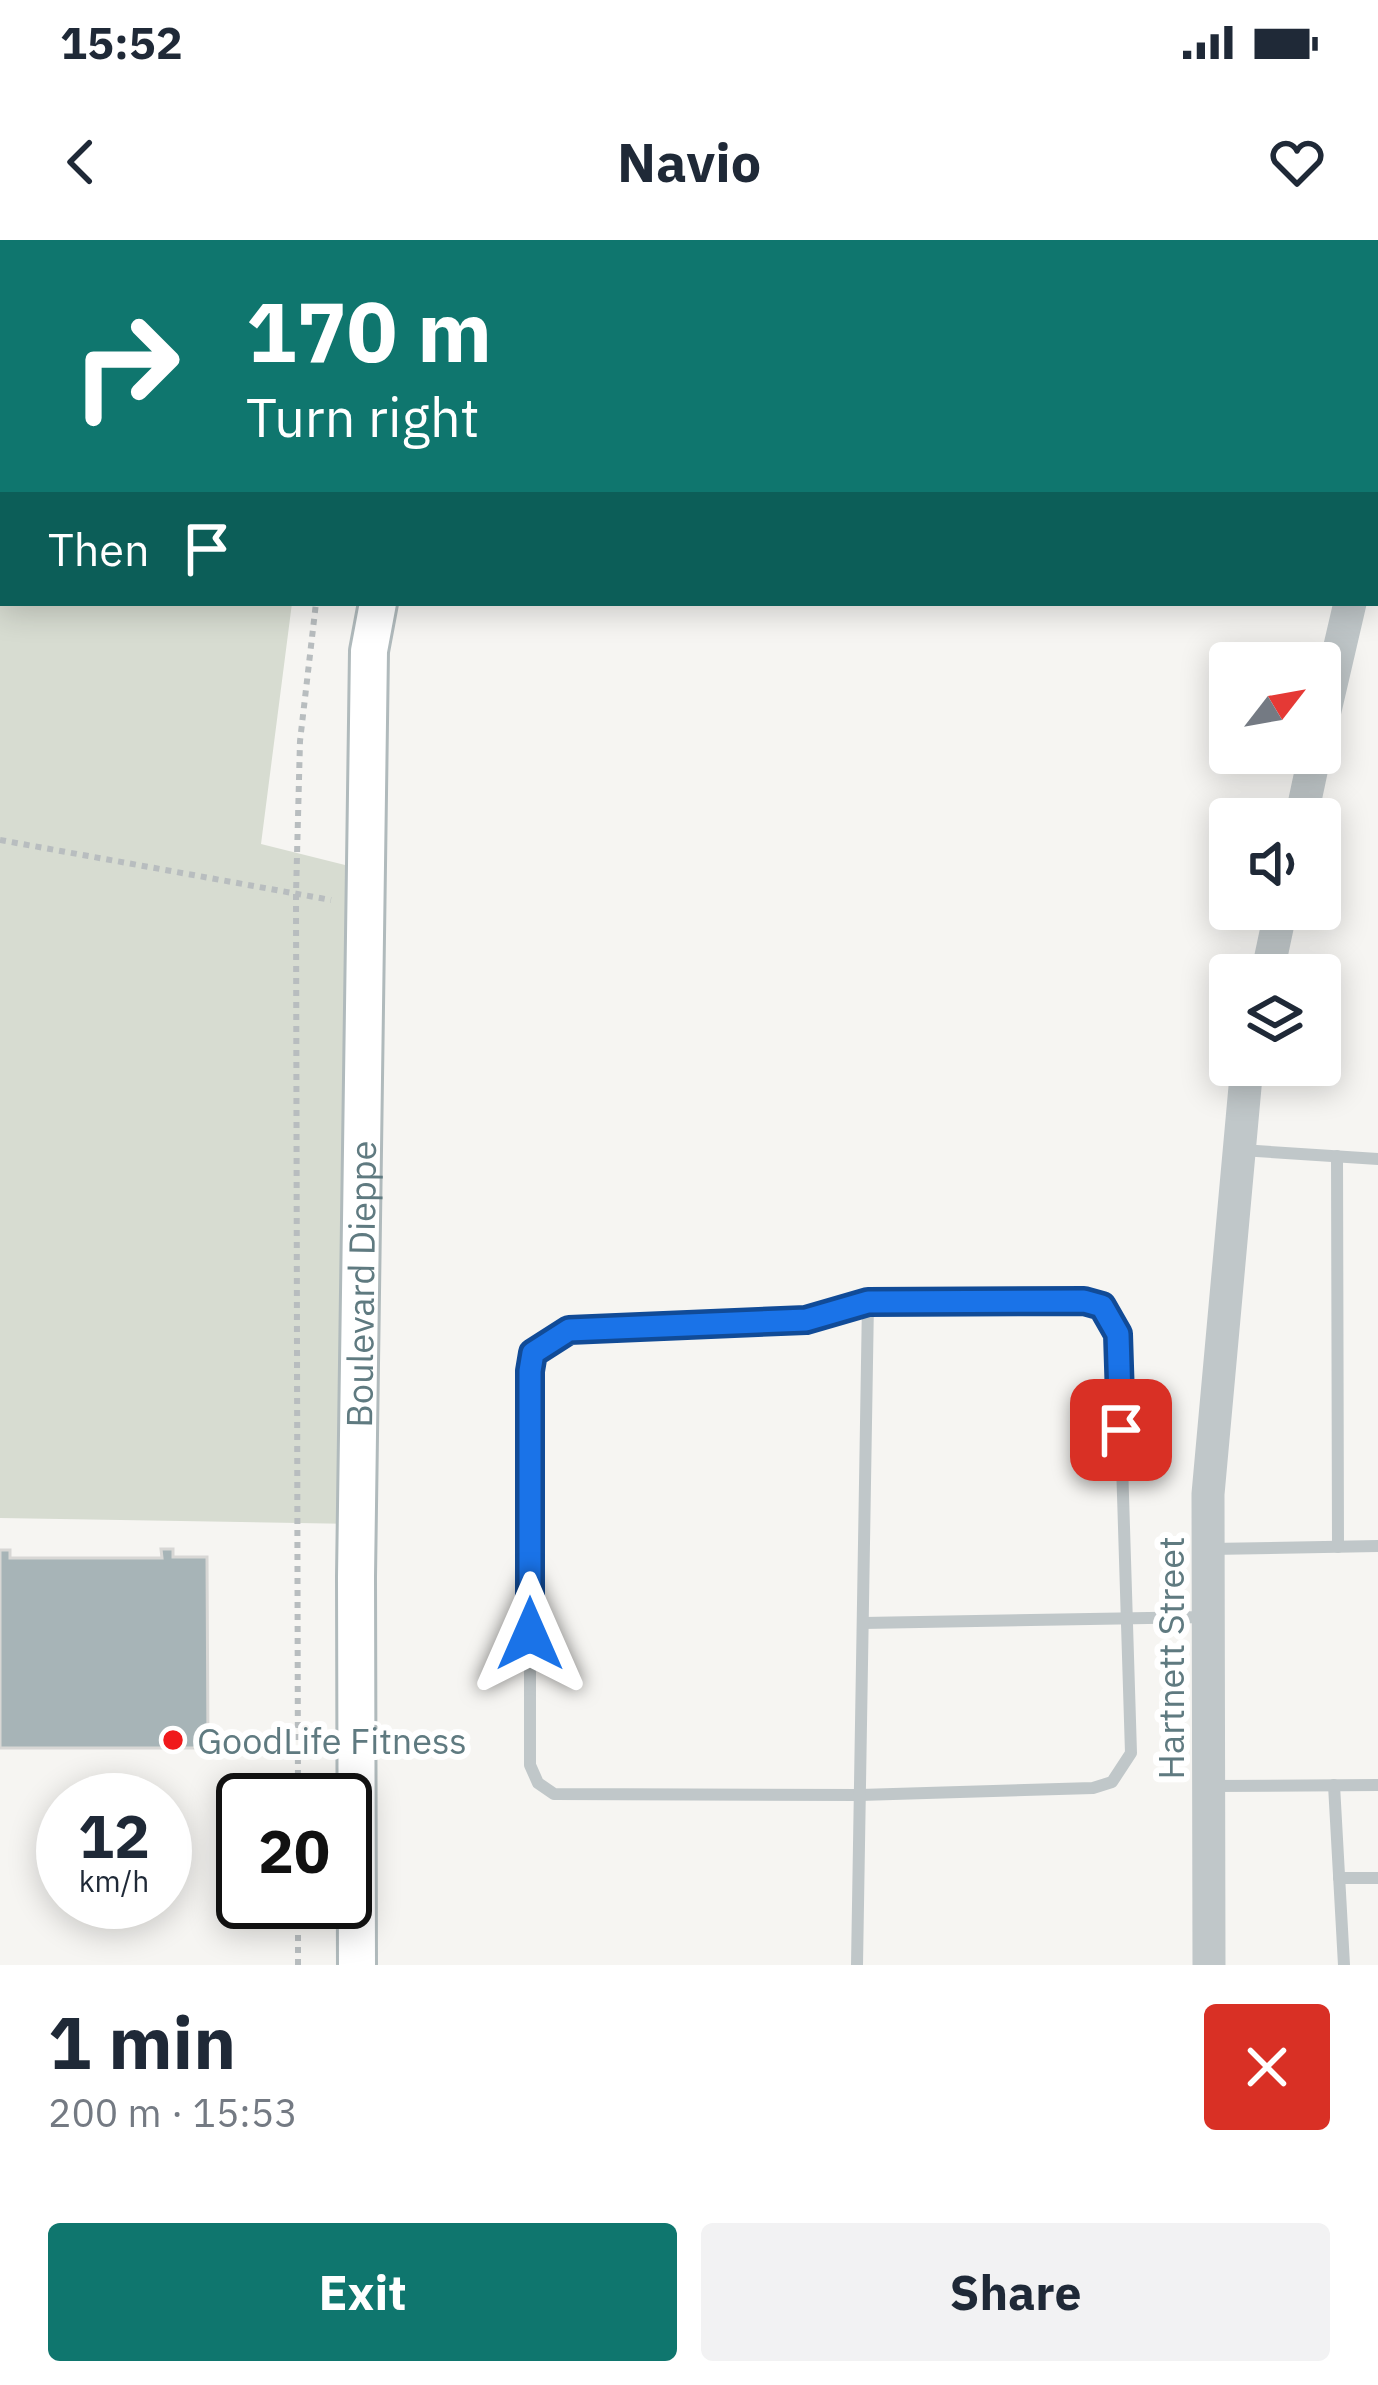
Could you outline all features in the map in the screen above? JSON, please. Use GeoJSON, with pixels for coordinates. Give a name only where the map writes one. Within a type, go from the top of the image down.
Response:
{"type":"FeatureCollection","features":[{"type":"Feature","properties":{"kind":"main road","name":"Boulevard Dieppe"},"geometry":{"type":"LineString","coordinates":[[357,1961],[364,906],[369,652],[377,606]]}},
{"type":"Feature","properties":{"kind":"street"},"geometry":{"type":"LineString","coordinates":[[1341,642],[1349,606]]}},
{"type":"Feature","properties":{"kind":"street","name":"Hartnett Street"},"geometry":{"type":"LineString","coordinates":[[1209,1965],[1209,1550],[1218,1349],[1245,1086]]}},
{"type":"Feature","properties":{"kind":"lane"},"geometry":{"type":"LineString","coordinates":[[1238,1150],[1378,1159]]}},
{"type":"Feature","properties":{"kind":"lane"},"geometry":{"type":"LineString","coordinates":[[1337,1156],[1338,1546]]}},
{"type":"Feature","properties":{"kind":"lane"},"geometry":{"type":"LineString","coordinates":[[1084,1301],[1112,1317],[1118,1334],[1130,1753],[1112,1783],[1093,1788],[860,1795],[554,1794],[538,1783],[530,1766],[533,1353],[569,1330],[806,1320],[868,1302],[1084,1301]]}},
{"type":"Feature","properties":{"kind":"lane"},"geometry":{"type":"LineString","coordinates":[[857,1965],[868,1302]]}},
{"type":"Feature","properties":{"kind":"lane"},"geometry":{"type":"LineString","coordinates":[[1209,1550],[1378,1546]]}},
{"type":"Feature","properties":{"kind":"lane"},"geometry":{"type":"LineString","coordinates":[[862,1623],[1208,1617]]}},
{"type":"Feature","properties":{"kind":"lane"},"geometry":{"type":"LineString","coordinates":[[1209,1786],[1378,1785]]}},
{"type":"Feature","properties":{"kind":"lane"},"geometry":{"type":"LineString","coordinates":[[1334,1786],[1344,1965]]}},
{"type":"Feature","properties":{"kind":"lane"},"geometry":{"type":"LineString","coordinates":[[1339,1878],[1378,1878]]}},
{"type":"Feature","properties":{"kind":"path"},"geometry":{"type":"LineString","coordinates":[[298,1773],[296,893],[300,741],[316,606]]}},
{"type":"Feature","properties":{"kind":"path"},"geometry":{"type":"LineString","coordinates":[[0,840],[364,906]]}},
{"type":"Feature","properties":{"kind":"path"},"geometry":{"type":"LineString","coordinates":[[298,1929],[298,1965]]}},
{"type":"Feature","properties":{"kind":"shaded area"},"geometry":{"type":"Polygon","coordinates":[[[0,606],[292,606],[261,844],[365,870],[357,1524],[0,1518],[0,606]]]}},
{"type":"Feature","properties":{"kind":"building"},"geometry":{"type":"Polygon","coordinates":[[[161,1549],[173,1549],[173,1557],[207,1557],[208,1748],[0,1748],[0,1550],[10,1550],[10,1558],[162,1558],[161,1549]]]}},
{"type":"Feature","properties":{"kind":"place","name":"GoodLife Fitness"},"geometry":{"type":"Point","coordinates":[173,1740]}},
{"type":"Feature","properties":{"kind":"route"},"geometry":{"type":"LineString","coordinates":[[530,1634],[530,1371],[533,1353],[546,1340],[569,1330],[806,1320],[868,1302],[1084,1301],[1102,1306],[1118,1334],[1121,1430]]}}]}
